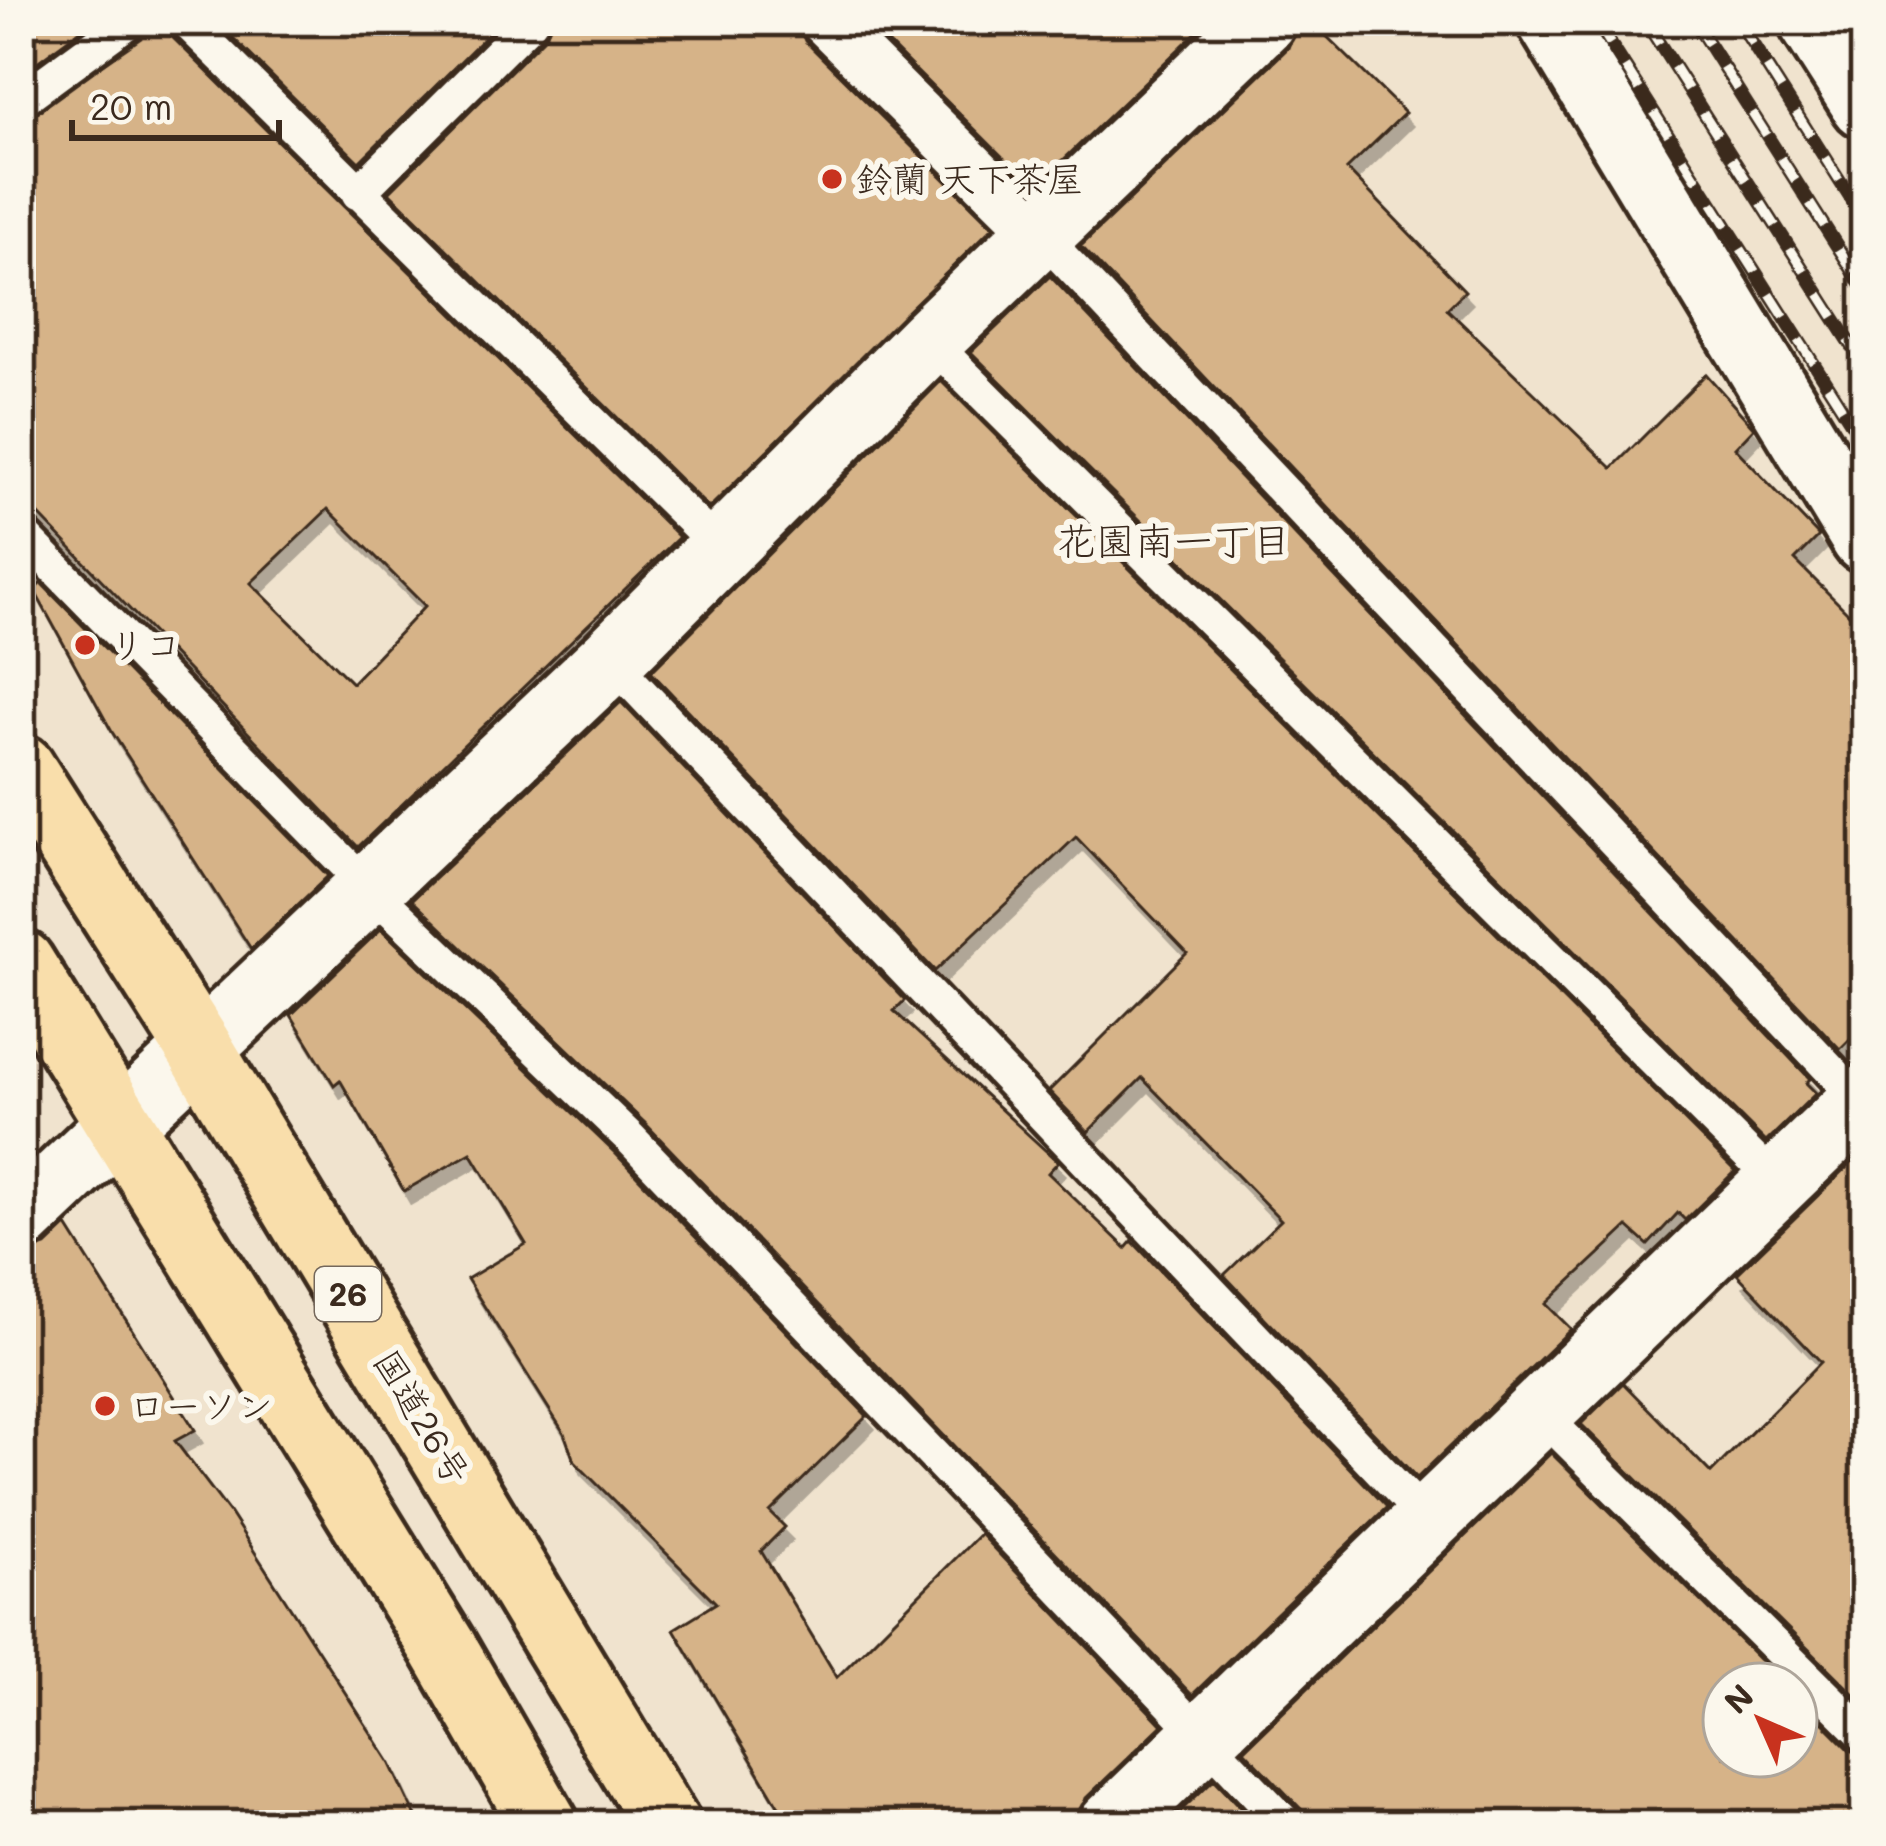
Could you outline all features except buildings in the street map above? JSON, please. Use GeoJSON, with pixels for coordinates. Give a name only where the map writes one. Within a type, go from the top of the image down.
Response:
{"type":"FeatureCollection","features":[{"type":"Feature","properties":{"kind":"highway","name":"国道26号"},"geometry":{"type":"LineString","coordinates":[[21,768],[198,1046],[667,1825]]}},
{"type":"Feature","properties":{"kind":"highway"},"geometry":{"type":"LineString","coordinates":[[21,964],[430,1626],[545,1825]]}},
{"type":"Feature","properties":{"kind":"street"},"geometry":{"type":"LineString","coordinates":[[825,21],[1042,236]]}},
{"type":"Feature","properties":{"kind":"street"},"geometry":{"type":"LineString","coordinates":[[21,1218],[610,660],[928,340],[1262,21]]}},
{"type":"Feature","properties":{"kind":"street"},"geometry":{"type":"LineString","coordinates":[[1551,21],[1865,539]]}},
{"type":"Feature","properties":{"kind":"street"},"geometry":{"type":"LineString","coordinates":[[1812,21],[1865,104]]}},
{"type":"Feature","properties":{"kind":"street"},"geometry":{"type":"LineString","coordinates":[[1112,1825],[1863,1100]]}},
{"type":"Feature","properties":{"kind":"lane"},"geometry":{"type":"LineString","coordinates":[[21,100],[128,21]]}},
{"type":"Feature","properties":{"kind":"lane"},"geometry":{"type":"LineString","coordinates":[[186,21],[721,549]]}},
{"type":"Feature","properties":{"kind":"lane"},"geometry":{"type":"LineString","coordinates":[[358,193],[531,21]]}},
{"type":"Feature","properties":{"kind":"lane"},"geometry":{"type":"LineString","coordinates":[[1042,236],[1863,1100]]}},
{"type":"Feature","properties":{"kind":"lane"},"geometry":{"type":"LineString","coordinates":[[928,340],[1777,1183]]}},
{"type":"Feature","properties":{"kind":"lane"},"geometry":{"type":"LineString","coordinates":[[21,532],[371,890],[630,1138],[1287,1825]]}},
{"type":"Feature","properties":{"kind":"lane"},"geometry":{"type":"LineString","coordinates":[[610,660],[1428,1520]]}},
{"type":"Feature","properties":{"kind":"lane"},"geometry":{"type":"LineString","coordinates":[[1539,1412],[1865,1735]]}},
{"type":"Feature","properties":{"kind":"railway"},"geometry":{"type":"LineString","coordinates":[[1596,21],[1865,444]]}},
{"type":"Feature","properties":{"kind":"railway"},"geometry":{"type":"LineString","coordinates":[[1645,21],[1865,366]]}},
{"type":"Feature","properties":{"kind":"railway"},"geometry":{"type":"LineString","coordinates":[[1694,21],[1865,290]]}},
{"type":"Feature","properties":{"kind":"railway"},"geometry":{"type":"LineString","coordinates":[[1738,21],[1865,221]]}},
{"type":"Feature","properties":{"kind":"place","name":"鈴蘭 天下茶屋"},"geometry":{"type":"Point","coordinates":[832,179]}},
{"type":"Feature","properties":{"kind":"place","name":"リコ"},"geometry":{"type":"Point","coordinates":[85,645]}},
{"type":"Feature","properties":{"kind":"place","name":"ローソン"},"geometry":{"type":"Point","coordinates":[105,1406]}},
{"type":"Feature","properties":{"kind":"district","name":"花園南一丁目"},"geometry":{"type":"Point","coordinates":[1174,541]}}]}
